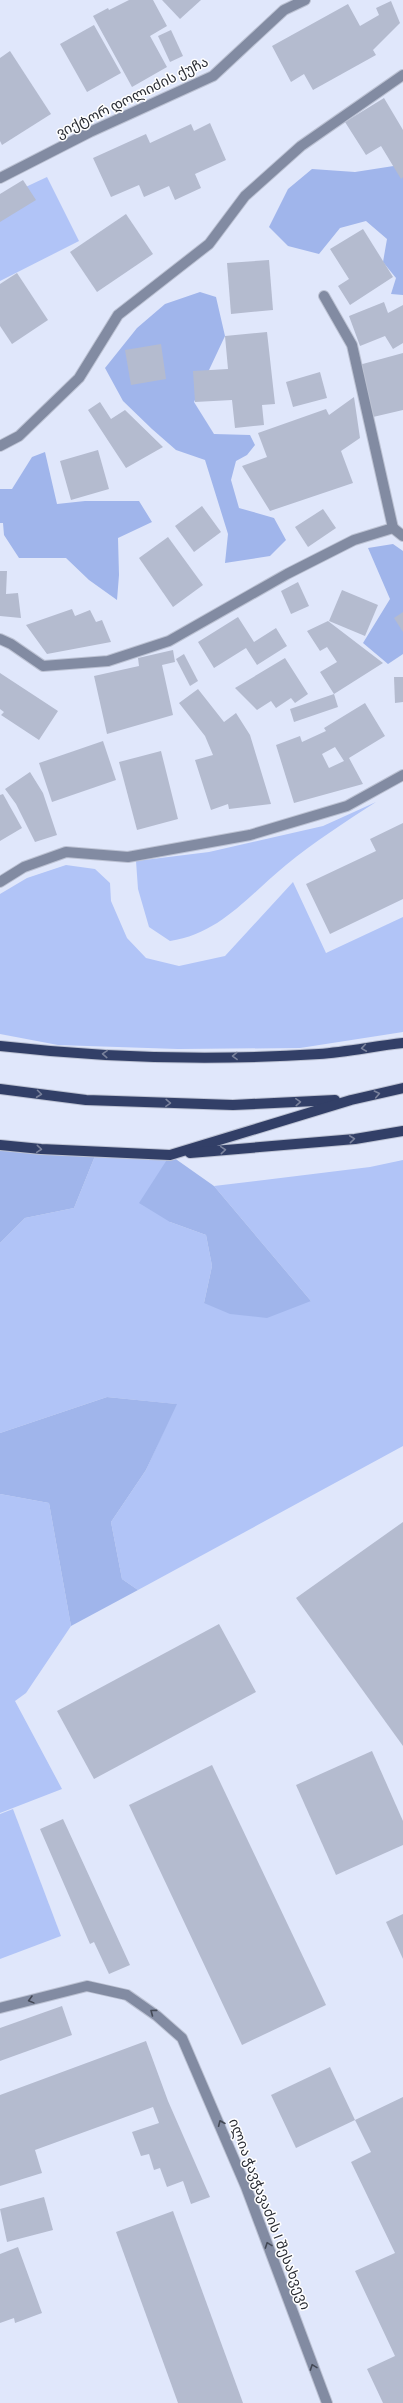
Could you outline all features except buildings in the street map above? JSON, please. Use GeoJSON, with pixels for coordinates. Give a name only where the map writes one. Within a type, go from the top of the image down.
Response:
{"type":"FeatureCollection","features":[{"type":"Feature","properties":{"kind":"main road"},"geometry":{"type":"LineString","coordinates":[[0,1046],[56,1052],[177,1058],[320,1054],[403,1043]]}},
{"type":"Feature","properties":{"kind":"main road"},"geometry":{"type":"LineString","coordinates":[[170,1154],[351,1100],[403,1088]]}},
{"type":"Feature","properties":{"kind":"main road"},"geometry":{"type":"LineString","coordinates":[[0,1089],[86,1100],[233,1106],[351,1100]]}},
{"type":"Feature","properties":{"kind":"main road"},"geometry":{"type":"LineString","coordinates":[[0,1144],[41,1149],[170,1154],[355,1139],[403,1131]]}},
{"type":"Feature","properties":{"kind":"street","name":"ვიქტორ დოლიძის ქუჩა"},"geometry":{"type":"LineString","coordinates":[[0,178],[90,132],[212,76],[284,10],[305,0]]}},
{"type":"Feature","properties":{"kind":"street"},"geometry":{"type":"LineString","coordinates":[[0,446],[19,436],[78,378],[118,315],[209,244],[245,196],[301,146],[402,80]]}},
{"type":"Feature","properties":{"kind":"street"},"geometry":{"type":"LineString","coordinates":[[324,296],[352,345],[393,528],[403,536]]}},
{"type":"Feature","properties":{"kind":"street"},"geometry":{"type":"LineString","coordinates":[[0,639],[11,644],[43,666],[108,660],[169,641],[287,574],[354,540],[393,528]]}},
{"type":"Feature","properties":{"kind":"street"},"geometry":{"type":"LineString","coordinates":[[0,882],[24,867],[66,852],[128,857],[250,835],[347,806],[403,775]]}},
{"type":"Feature","properties":{"kind":"street","name":"ილია ჭავჭავაძის I შესახვევი"},"geometry":{"type":"LineString","coordinates":[[0,2008],[87,1986],[127,1995],[157,2016],[182,2038],[246,2187],[327,2403]]}},
{"type":"Feature","properties":{"kind":"shaded area"},"geometry":{"type":"Polygon","coordinates":[[[400,165],[403,170],[403,295],[391,294],[396,278],[383,262],[387,239],[366,221],[340,228],[319,254],[288,246],[269,227],[288,189],[312,169],[355,172],[400,165]]]}},
{"type":"Feature","properties":{"kind":"shaded area"},"geometry":{"type":"Polygon","coordinates":[[[47,177],[79,241],[0,281],[0,199],[47,177]]]}},
{"type":"Feature","properties":{"kind":"shaded area"},"geometry":{"type":"Polygon","coordinates":[[[200,292],[216,297],[225,336],[194,402],[214,434],[250,435],[255,445],[247,455],[236,461],[231,480],[239,508],[274,518],[286,540],[270,556],[225,563],[228,534],[205,460],[176,450],[152,429],[123,401],[105,368],[137,328],[165,304],[200,292]]]}},
{"type":"Feature","properties":{"kind":"shaded area"},"geometry":{"type":"Polygon","coordinates":[[[45,452],[57,504],[85,501],[139,501],[152,522],[118,538],[119,575],[117,600],[89,580],[66,558],[19,558],[4,535],[3,523],[0,523],[0,489],[12,489],[32,457],[45,452]]]}},
{"type":"Feature","properties":{"kind":"shaded area"},"geometry":{"type":"Polygon","coordinates":[[[393,544],[403,551],[403,654],[388,664],[363,643],[390,599],[368,548],[393,544]]]}},
{"type":"Feature","properties":{"kind":"shaded area"},"geometry":{"type":"Polygon","coordinates":[[[376,802],[308,848],[286,865],[233,912],[219,922],[188,937],[170,941],[149,927],[138,889],[136,861],[209,852],[323,826],[376,802]]]}},
{"type":"Feature","properties":{"kind":"shaded area"},"geometry":{"type":"Polygon","coordinates":[[[66,865],[95,869],[110,883],[111,901],[127,938],[146,958],[179,966],[225,956],[293,882],[326,953],[403,917],[403,1032],[300,1048],[178,1049],[58,1045],[0,1034],[0,894],[27,878],[66,865]]]}},
{"type":"Feature","properties":{"kind":"shaded area"},"geometry":{"type":"Polygon","coordinates":[[[0,1145],[97,1151],[74,1208],[25,1218],[0,1243],[0,1145]]]}},
{"type":"Feature","properties":{"kind":"shaded area"},"geometry":{"type":"Polygon","coordinates":[[[97,1151],[170,1155],[170,1222],[206,1235],[212,1266],[204,1303],[311,1301],[214,1186],[370,1167],[403,1160],[403,1446],[138,1590],[122,1579],[111,1522],[146,1470],[176,1404],[107,1397],[0,1433],[0,1243],[25,1218],[74,1208],[97,1151]]]}},
{"type":"Feature","properties":{"kind":"shaded area"},"geometry":{"type":"Polygon","coordinates":[[[170,1155],[214,1186],[311,1301],[267,1318],[230,1314],[204,1303],[212,1266],[206,1235],[170,1222],[139,1203],[170,1155]]]}},
{"type":"Feature","properties":{"kind":"shaded area"},"geometry":{"type":"Polygon","coordinates":[[[107,1397],[177,1404],[146,1470],[111,1522],[122,1579],[138,1590],[71,1626],[49,1503],[0,1494],[0,1433],[107,1397]]]}},
{"type":"Feature","properties":{"kind":"shaded area"},"geometry":{"type":"Polygon","coordinates":[[[0,1494],[49,1503],[71,1626],[26,1693],[15,1701],[62,1789],[0,1813],[0,1494]]]}},
{"type":"Feature","properties":{"kind":"shaded area"},"geometry":{"type":"Polygon","coordinates":[[[13,1809],[61,1936],[0,1959],[0,1814],[13,1809]]]}}]}
